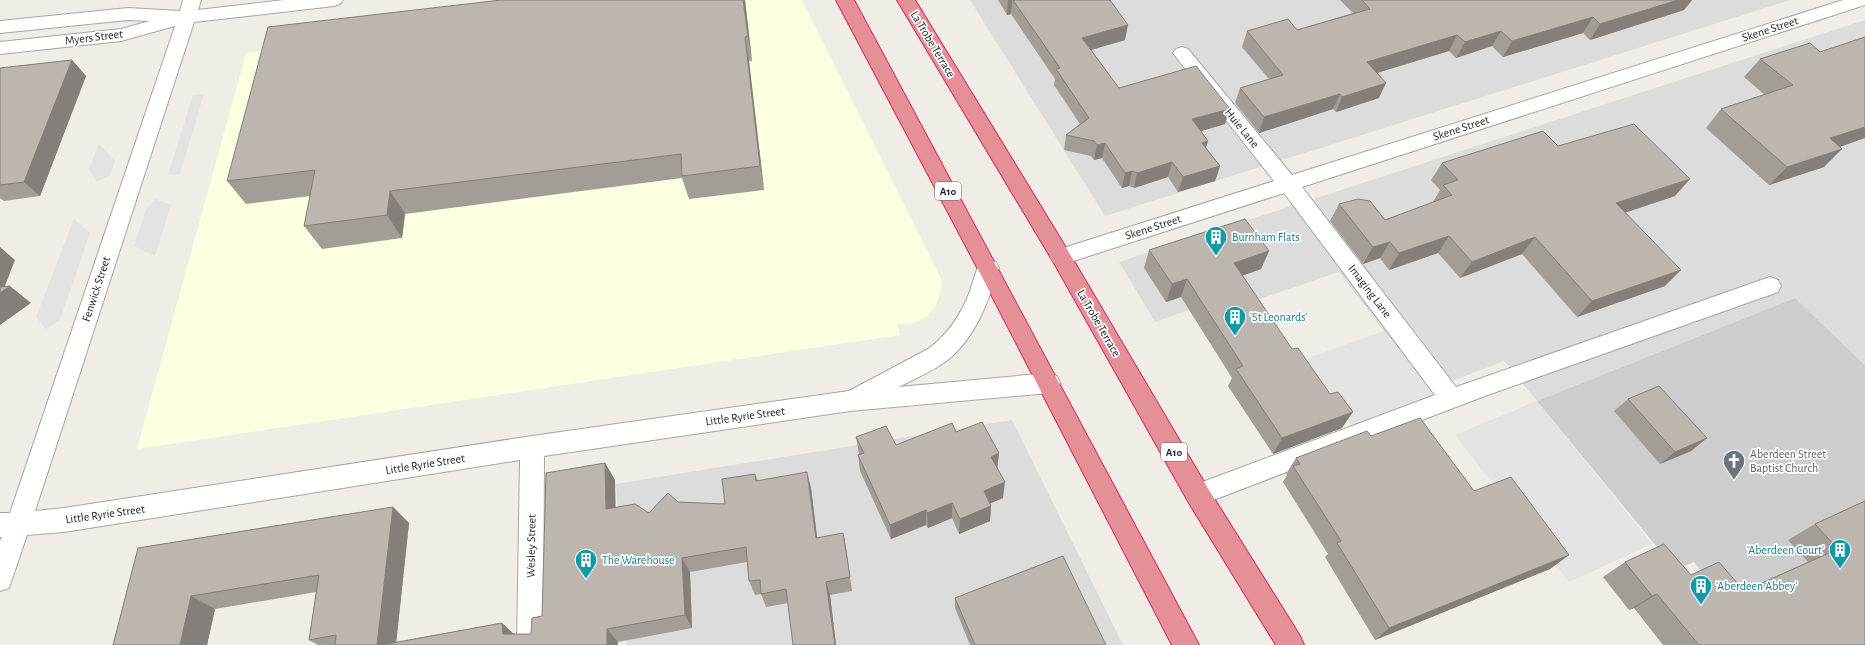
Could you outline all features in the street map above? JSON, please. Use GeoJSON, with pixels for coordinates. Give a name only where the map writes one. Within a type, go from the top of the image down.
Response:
{"type":"FeatureCollection","features":[{"type":"Feature","properties":{"kind":"highway","name":"A10"},"geometry":{"type":"LineString","coordinates":[[845,0],[1049,383],[1186,645]]}},
{"type":"Feature","properties":{"kind":"highway","name":"La Trobe Terrace"},"geometry":{"type":"LineString","coordinates":[[906,0],[1061,257],[1198,495],[1291,645]]}},
{"type":"Feature","properties":{"kind":"street","name":"Myers Street"},"geometry":{"type":"LineString","coordinates":[[0,27],[189,8],[334,0]]}},
{"type":"Feature","properties":{"kind":"street","name":"Skene Street"},"geometry":{"type":"LineString","coordinates":[[1061,257],[1862,0]]}},
{"type":"Feature","properties":{"kind":"street","name":"Myers Street"},"geometry":{"type":"LineString","coordinates":[[0,48],[121,35],[189,8]]}},
{"type":"Feature","properties":{"kind":"street","name":"Fenwick Street"},"geometry":{"type":"LineString","coordinates":[[0,579],[9,524],[189,8]]}},
{"type":"Feature","properties":{"kind":"street","name":"Huie Lane"},"geometry":{"type":"LineString","coordinates":[[1182,53],[1288,184]]}},
{"type":"Feature","properties":{"kind":"street","name":"Imaging Lane"},"geometry":{"type":"LineString","coordinates":[[1288,184],[1452,399]]}},
{"type":"Feature","properties":{"kind":"street","name":"Little Ryrie Street"},"geometry":{"type":"LineString","coordinates":[[850,401],[936,356],[948,347],[962,331],[973,312],[988,268]]}},
{"type":"Feature","properties":{"kind":"street"},"geometry":{"type":"LineString","coordinates":[[1198,495],[1452,399],[1770,286]]}},
{"type":"Feature","properties":{"kind":"street","name":"Little Ryrie Street"},"geometry":{"type":"LineString","coordinates":[[9,524],[64,520],[532,447],[850,401],[1049,383]]}},
{"type":"Feature","properties":{"kind":"street","name":"Wesley Street"},"geometry":{"type":"LineString","coordinates":[[530,645],[532,447]]}},
{"type":"Feature","properties":{"kind":"shaded area"},"geometry":{"type":"Polygon","coordinates":[[[706,0],[802,0],[939,274],[942,282],[941,290],[935,308],[926,317],[913,323],[897,324],[900,335],[137,449],[246,53],[706,0]]]}},
{"type":"Feature","properties":{"kind":"shaded area"},"geometry":{"type":"Polygon","coordinates":[[[970,0],[1790,0],[1105,216],[970,0]]]}},
{"type":"Feature","properties":{"kind":"shaded area"},"geometry":{"type":"Polygon","coordinates":[[[1865,20],[1865,365],[1795,298],[1537,401],[1504,361],[1429,390],[1339,272],[1210,316],[1202,305],[1155,322],[1119,262],[1865,20]]]}},
{"type":"Feature","properties":{"kind":"shaded area"},"geometry":{"type":"Polygon","coordinates":[[[204,94],[180,174],[168,175],[193,95],[204,94]]]}},
{"type":"Feature","properties":{"kind":"shaded area"},"geometry":{"type":"Polygon","coordinates":[[[99,144],[115,161],[110,175],[97,182],[89,169],[99,144]]]}},
{"type":"Feature","properties":{"kind":"shaded area"},"geometry":{"type":"Polygon","coordinates":[[[155,199],[171,205],[155,256],[134,246],[146,210],[155,199]]]}},
{"type":"Feature","properties":{"kind":"shaded area"},"geometry":{"type":"Polygon","coordinates":[[[74,219],[90,233],[60,320],[46,329],[36,317],[74,219]]]}},
{"type":"Feature","properties":{"kind":"shaded area","name":"Aberdeen Street Baptist Church"},"geometry":{"type":"Polygon","coordinates":[[[1795,298],[1865,365],[1865,645],[1763,645],[1694,562],[1676,570],[1537,401],[1795,298]]]}},
{"type":"Feature","properties":{"kind":"shaded area"},"geometry":{"type":"Polygon","coordinates":[[[1384,331],[1433,394],[1352,426],[1305,359],[1384,331]]]}},
{"type":"Feature","properties":{"kind":"shaded area"},"geometry":{"type":"Polygon","coordinates":[[[1537,401],[1652,544],[1569,582],[1455,435],[1537,401]]]}},
{"type":"Feature","properties":{"kind":"shaded area"},"geometry":{"type":"Polygon","coordinates":[[[1012,420],[1123,645],[627,645],[616,484],[1012,420]]]}},
{"type":"Feature","properties":{"kind":"building"},"geometry":{"type":"Polygon","coordinates":[[[501,0],[743,0],[748,36],[745,37],[760,166],[682,176],[681,154],[390,191],[387,215],[304,226],[315,170],[227,181],[268,27],[501,0]]]}},
{"type":"Feature","properties":{"kind":"building"},"geometry":{"type":"Polygon","coordinates":[[[1013,0],[1110,0],[1128,25],[1082,38],[1119,88],[1196,66],[1230,109],[1192,119],[1208,141],[1202,143],[1220,166],[1183,177],[1172,162],[1137,173],[1132,171],[1125,173],[1105,143],[1097,145],[1094,141],[1066,135],[1089,118],[1056,69],[1060,68],[1013,0]]]}},
{"type":"Feature","properties":{"kind":"building"},"geometry":{"type":"Polygon","coordinates":[[[1362,0],[1678,0],[1600,24],[1593,17],[1512,41],[1501,31],[1465,42],[1457,35],[1367,62],[1386,83],[1342,97],[1340,94],[1264,117],[1240,88],[1283,75],[1247,31],[1288,19],[1297,30],[1370,9],[1362,0]]]}},
{"type":"Feature","properties":{"kind":"building"},"geometry":{"type":"Polygon","coordinates":[[[1865,37],[1865,127],[1830,138],[1842,149],[1787,167],[1721,109],[1793,85],[1760,59],[1810,43],[1820,52],[1865,37]]]}},
{"type":"Feature","properties":{"kind":"building"},"geometry":{"type":"Polygon","coordinates":[[[72,60],[24,182],[0,185],[0,68],[72,60]]]}},
{"type":"Feature","properties":{"kind":"building"},"geometry":{"type":"Polygon","coordinates":[[[1634,124],[1690,179],[1616,203],[1681,270],[1592,301],[1535,237],[1472,262],[1449,236],[1399,253],[1390,242],[1373,247],[1339,204],[1358,199],[1370,201],[1385,220],[1452,195],[1443,185],[1458,180],[1442,163],[1543,131],[1558,146],[1634,124]]]}},
{"type":"Feature","properties":{"kind":"building"},"geometry":{"type":"Polygon","coordinates":[[[1245,219],[1269,251],[1234,263],[1292,349],[1298,348],[1330,394],[1338,392],[1353,412],[1282,438],[1236,369],[1243,366],[1187,279],[1172,284],[1149,250],[1245,219]]]}},
{"type":"Feature","properties":{"kind":"building"},"geometry":{"type":"Polygon","coordinates":[[[10,286],[0,293],[0,287],[10,286]]]}},
{"type":"Feature","properties":{"kind":"building"},"geometry":{"type":"Polygon","coordinates":[[[1659,386],[1707,438],[1675,452],[1628,399],[1659,386]]]}},
{"type":"Feature","properties":{"kind":"building"},"geometry":{"type":"Polygon","coordinates":[[[1420,418],[1474,491],[1511,477],[1569,555],[1389,628],[1337,543],[1341,541],[1293,466],[1300,464],[1296,458],[1367,431],[1371,436],[1420,418]]]}},
{"type":"Feature","properties":{"kind":"building"},"geometry":{"type":"Polygon","coordinates":[[[982,422],[999,453],[991,457],[1005,482],[984,491],[991,506],[960,519],[952,503],[927,513],[926,510],[890,525],[858,455],[864,453],[856,437],[886,426],[896,445],[952,423],[956,432],[982,422]]]}},
{"type":"Feature","properties":{"kind":"building"},"geometry":{"type":"Polygon","coordinates":[[[605,463],[606,509],[635,504],[649,513],[668,493],[678,502],[725,504],[722,479],[755,474],[756,481],[807,472],[816,538],[843,533],[850,577],[826,582],[835,645],[793,645],[786,589],[761,594],[760,580],[749,581],[746,547],[682,558],[685,615],[607,629],[607,645],[382,645],[502,623],[503,634],[531,634],[532,618],[542,616],[546,473],[605,463]]]}},
{"type":"Feature","properties":{"kind":"building"},"geometry":{"type":"Polygon","coordinates":[[[1865,501],[1865,645],[1699,645],[1657,594],[1652,596],[1625,562],[1664,544],[1691,575],[1719,562],[1744,591],[1838,549],[1815,524],[1865,501]]]}},
{"type":"Feature","properties":{"kind":"building"},"geometry":{"type":"Polygon","coordinates":[[[393,507],[377,645],[335,645],[336,635],[309,640],[319,575],[191,596],[180,645],[113,645],[138,548],[393,507]]]}},
{"type":"Feature","properties":{"kind":"building"},"geometry":{"type":"Polygon","coordinates":[[[1063,556],[1106,645],[975,645],[955,598],[1063,556]]]}},
{"type":"Feature","properties":{"kind":"place","name":"Burnham Flats"},"geometry":{"type":"Point","coordinates":[1216,256]}},
{"type":"Feature","properties":{"kind":"place","name":"'St Leonards'"},"geometry":{"type":"Point","coordinates":[1235,336]}},
{"type":"Feature","properties":{"kind":"place","name":"Aberdeen Street Baptist Church"},"geometry":{"type":"Point","coordinates":[1734,480]}},
{"type":"Feature","properties":{"kind":"place","name":"'Aberdeen Court'"},"geometry":{"type":"Point","coordinates":[1840,570]}},
{"type":"Feature","properties":{"kind":"place","name":"The Warehouse"},"geometry":{"type":"Point","coordinates":[586,580]}},
{"type":"Feature","properties":{"kind":"place","name":"'Aberdeen Abbey'"},"geometry":{"type":"Point","coordinates":[1701,606]}}]}
